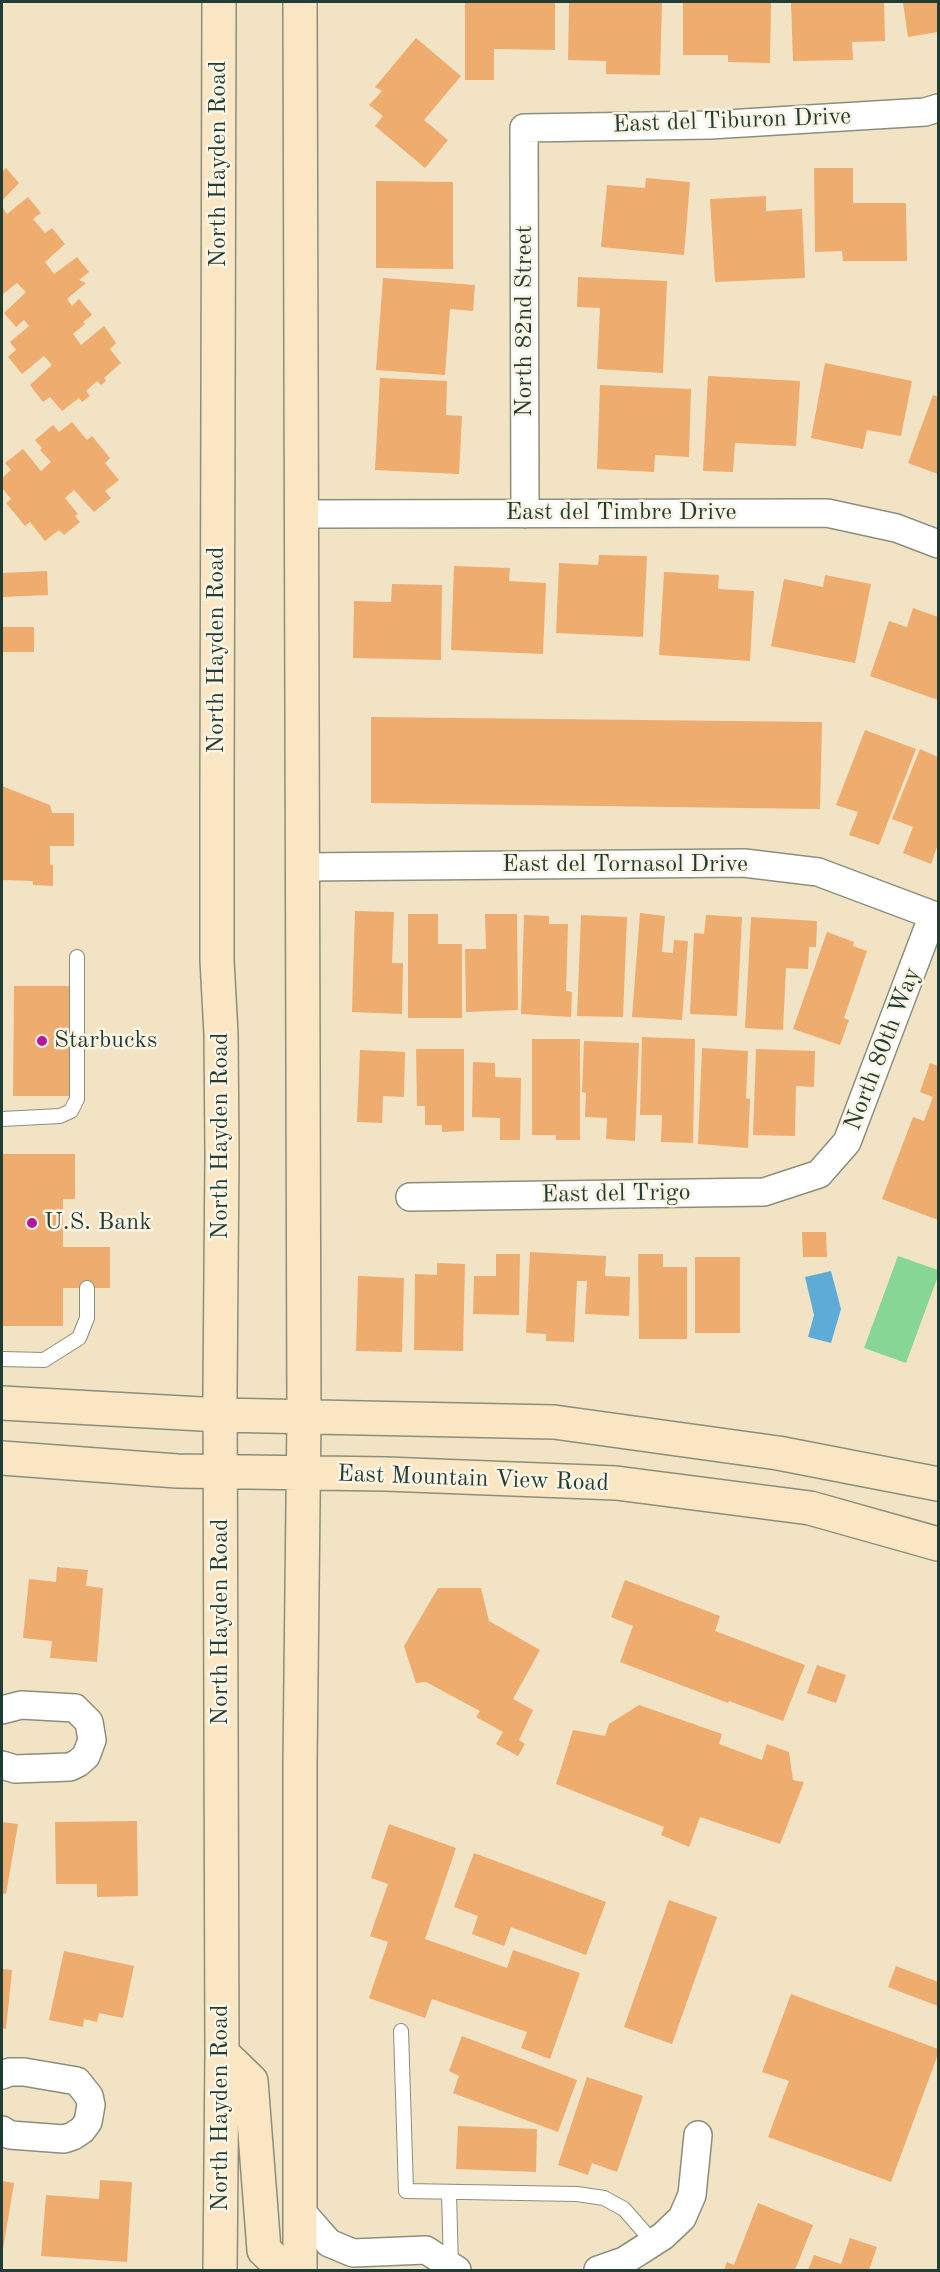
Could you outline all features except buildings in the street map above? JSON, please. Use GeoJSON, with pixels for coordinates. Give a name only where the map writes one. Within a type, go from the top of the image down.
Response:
{"type":"FeatureCollection","features":[{"type":"Feature","properties":{"kind":"main road","name":"North Hayden Road"},"geometry":{"type":"LineString","coordinates":[[219,2],[217,796],[222,1142],[220,2271]]}},
{"type":"Feature","properties":{"kind":"main road"},"geometry":{"type":"LineString","coordinates":[[300,2],[300,514],[304,867],[300,2271]]}},
{"type":"Feature","properties":{"kind":"main road"},"geometry":{"type":"LineString","coordinates":[[2,1403],[220,1415],[554,1422],[778,1453],[939,1484]]}},
{"type":"Feature","properties":{"kind":"main road","name":"East Mountain View Road"},"geometry":{"type":"LineString","coordinates":[[2,1458],[177,1472],[386,1474],[616,1483],[810,1508],[939,1544]]}},
{"type":"Feature","properties":{"kind":"main road"},"geometry":{"type":"LineString","coordinates":[[222,2053],[251,2081],[264,2250],[285,2271]]}},
{"type":"Feature","properties":{"kind":"street","name":"East del Tiburon Drive"},"geometry":{"type":"LineString","coordinates":[[524,128],[710,125],[926,112],[939,108]]}},
{"type":"Feature","properties":{"kind":"street","name":"North 82nd Street"},"geometry":{"type":"LineString","coordinates":[[524,128],[525,514]]}},
{"type":"Feature","properties":{"kind":"street","name":"East del Timbre Drive"},"geometry":{"type":"LineString","coordinates":[[300,514],[828,513],[896,528],[939,544]]}},
{"type":"Feature","properties":{"kind":"street","name":"East del Tornasol Drive"},"geometry":{"type":"LineString","coordinates":[[304,867],[744,862],[818,872],[936,916]]}},
{"type":"Feature","properties":{"kind":"street","name":"North 80th Way"},"geometry":{"type":"LineString","coordinates":[[819,1174],[847,1143],[936,916]]}},
{"type":"Feature","properties":{"kind":"street","name":"East del Trigo"},"geometry":{"type":"LineString","coordinates":[[410,1197],[764,1192],[819,1174]]}},
{"type":"Feature","properties":{"kind":"street"},"geometry":{"type":"LineString","coordinates":[[2,1710],[21,1705],[75,1708],[89,1722],[92,1740],[86,1756],[70,1767],[15,1769],[2,1765]]}},
{"type":"Feature","properties":{"kind":"street"},"geometry":{"type":"LineString","coordinates":[[2,2075],[10,2072],[24,2072],[77,2081],[89,2096],[91,2105],[88,2122],[82,2130],[64,2139],[10,2134],[2,2130]]}},
{"type":"Feature","properties":{"kind":"street"},"geometry":{"type":"LineString","coordinates":[[598,2271],[624,2261],[663,2236],[682,2218],[692,2195],[698,2135]]}},
{"type":"Feature","properties":{"kind":"street"},"geometry":{"type":"LineString","coordinates":[[300,2210],[329,2243],[353,2253],[426,2250],[453,2269]]}},
{"type":"Feature","properties":{"kind":"lane"},"geometry":{"type":"LineString","coordinates":[[2,1119],[60,1116],[70,1111],[77,1099],[77,957]]}},
{"type":"Feature","properties":{"kind":"lane"},"geometry":{"type":"LineString","coordinates":[[2,1359],[44,1360],[79,1338],[87,1318],[87,1288]]}},
{"type":"Feature","properties":{"kind":"lane"},"geometry":{"type":"LineString","coordinates":[[401,2031],[406,2191],[578,2194],[604,2198],[624,2209],[653,2242]]}},
{"type":"Feature","properties":{"kind":"lane"},"geometry":{"type":"LineString","coordinates":[[449,2192],[453,2269]]}},
{"type":"Feature","properties":{"kind":"green space"},"geometry":{"type":"Polygon","coordinates":[[[898,1256],[938,1270],[938,1276],[906,1363],[864,1348],[898,1256]]]}},
{"type":"Feature","properties":{"kind":"water"},"geometry":{"type":"Polygon","coordinates":[[[831,1271],[841,1309],[831,1343],[808,1337],[814,1315],[805,1277],[831,1271]]]}},
{"type":"Feature","properties":{"kind":"place","name":"Starbucks"},"geometry":{"type":"Point","coordinates":[42,1041]}},
{"type":"Feature","properties":{"kind":"place","name":"U.S. Bank"},"geometry":{"type":"Point","coordinates":[32,1223]}}]}
